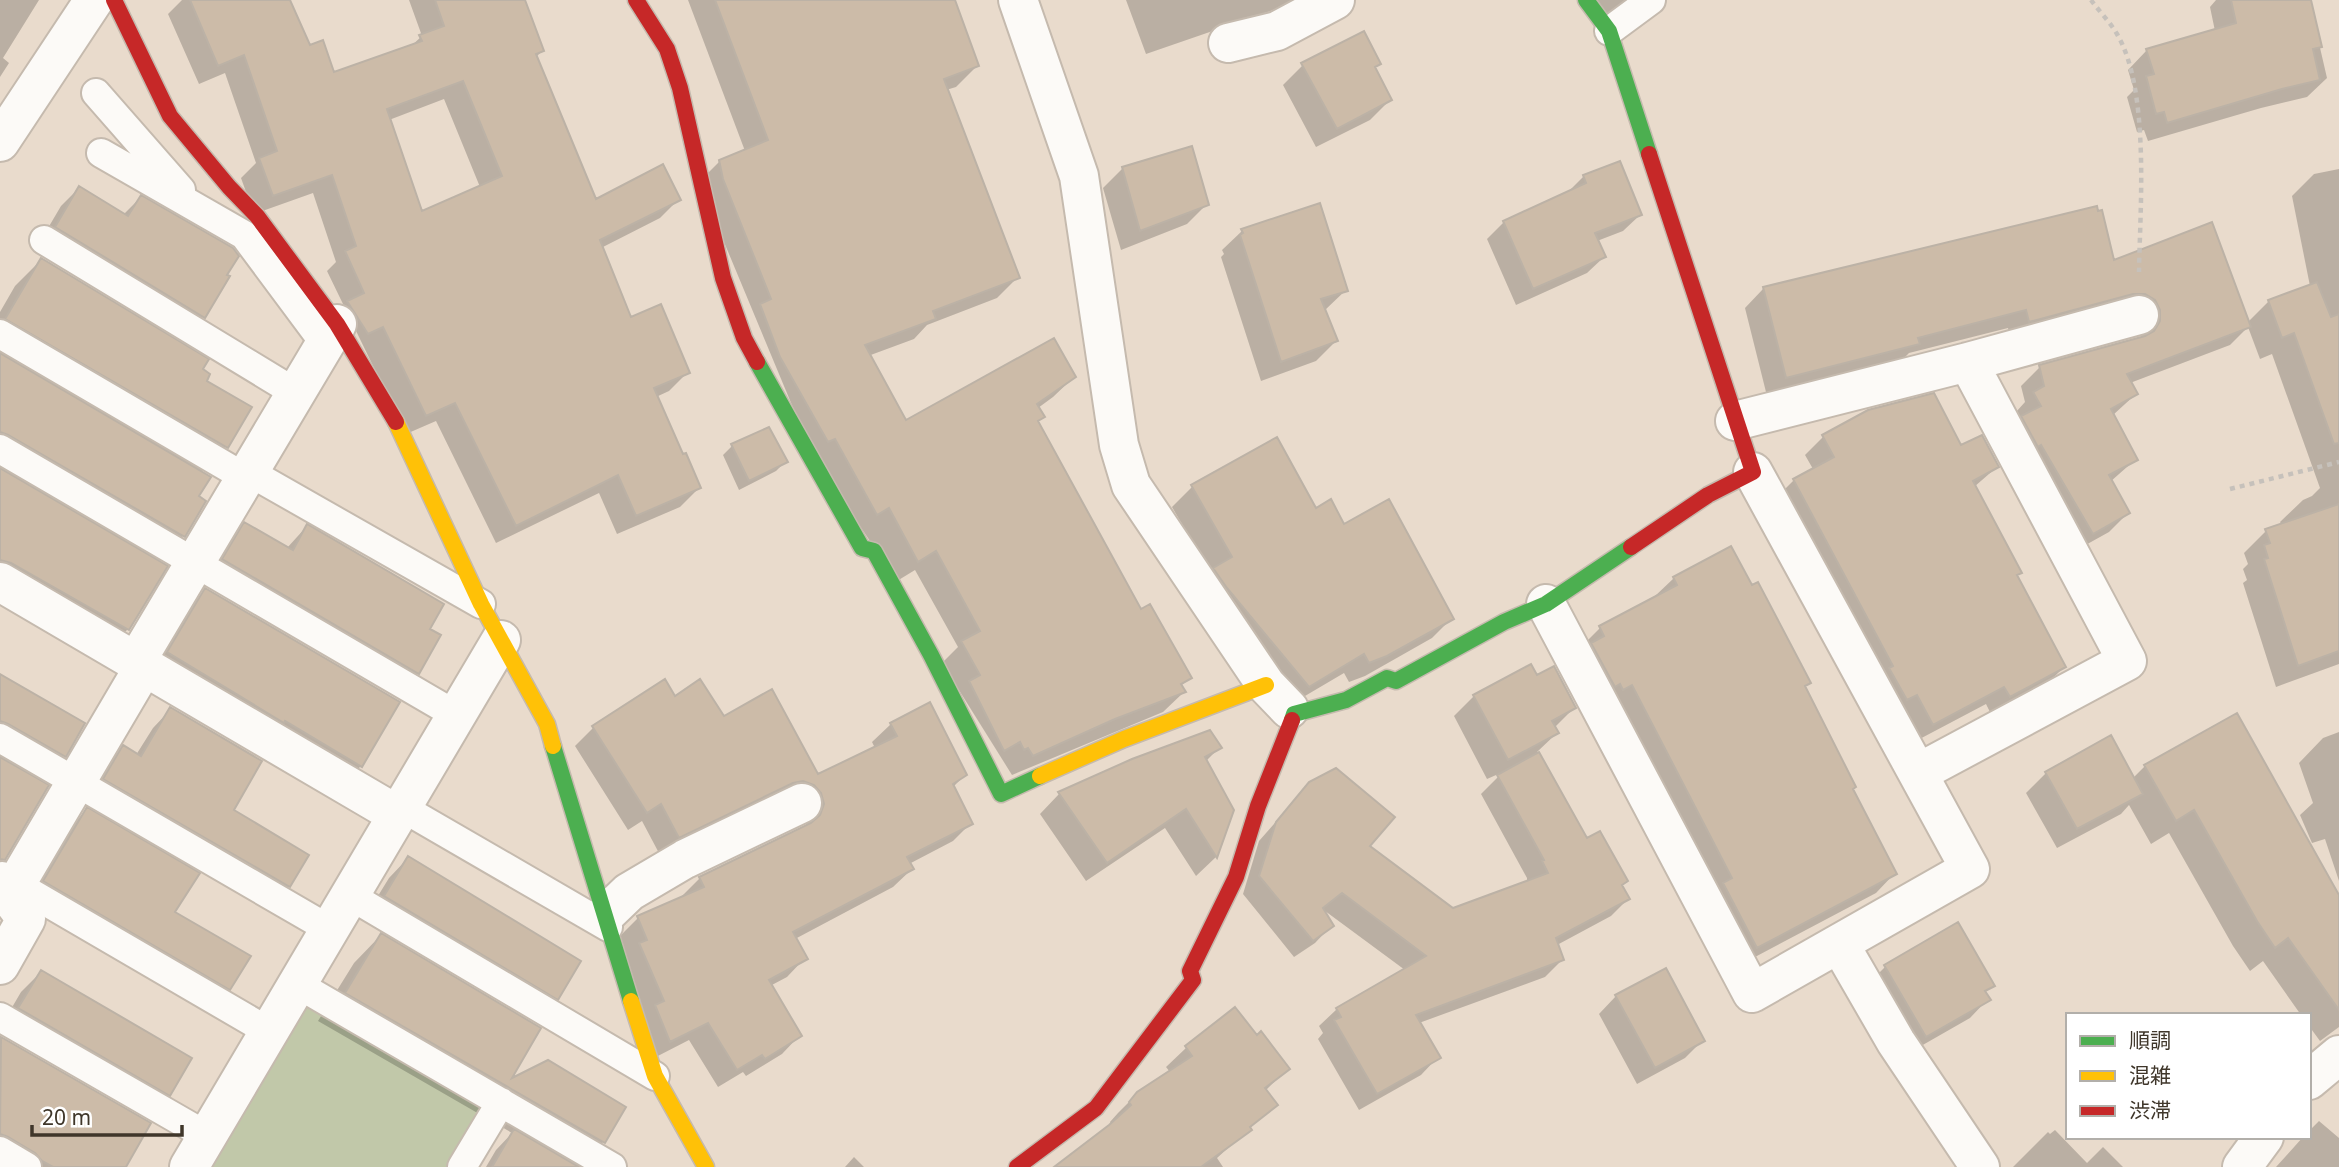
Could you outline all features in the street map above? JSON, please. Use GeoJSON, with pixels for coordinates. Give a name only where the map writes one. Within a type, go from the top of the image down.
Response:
{"type":"FeatureCollection","features":[{"type":"Feature","properties":{"kind":"street"},"geometry":{"type":"LineString","coordinates":[[0,142],[94,0]]}},
{"type":"Feature","properties":{"kind":"street"},"geometry":{"type":"LineString","coordinates":[[114,0],[170,116],[257,216],[331,334],[402,432],[481,604],[547,724],[655,1076],[706,1167]]}},
{"type":"Feature","properties":{"kind":"street"},"geometry":{"type":"LineString","coordinates":[[636,0],[667,49],[680,88],[723,278],[744,338],[862,548],[874,551],[932,654],[1001,794],[1124,739],[1266,685]]}},
{"type":"Feature","properties":{"kind":"street"},"geometry":{"type":"LineString","coordinates":[[1018,0],[1079,176],[1119,445],[1131,485],[1266,685],[1293,714]]}},
{"type":"Feature","properties":{"kind":"street"},"geometry":{"type":"LineString","coordinates":[[1228,43],[1277,31],[1335,0]]}},
{"type":"Feature","properties":{"kind":"street"},"geometry":{"type":"LineString","coordinates":[[1546,604],[1752,993],[1970,869],[1753,472],[1635,103],[1609,31],[1586,0]]}},
{"type":"Feature","properties":{"kind":"street"},"geometry":{"type":"LineString","coordinates":[[1735,421],[2139,315]]}},
{"type":"Feature","properties":{"kind":"street"},"geometry":{"type":"LineString","coordinates":[[0,965],[26,919],[9,896],[8,879],[76,782],[195,563],[331,334]]}},
{"type":"Feature","properties":{"kind":"street"},"geometry":{"type":"LineString","coordinates":[[1918,774],[2127,661],[1968,362]]}},
{"type":"Feature","properties":{"kind":"street"},"geometry":{"type":"LineString","coordinates":[[1293,714],[1346,700],[1387,678],[1396,681],[1504,622],[1546,604],[1708,495],[1753,472]]}},
{"type":"Feature","properties":{"kind":"street"},"geometry":{"type":"LineString","coordinates":[[0,582],[398,811]]}},
{"type":"Feature","properties":{"kind":"street"},"geometry":{"type":"LineString","coordinates":[[198,1151],[501,639]]}},
{"type":"Feature","properties":{"kind":"street"},"geometry":{"type":"LineString","coordinates":[[1017,1167],[1096,1108],[1192,980],[1190,971],[1236,877],[1258,806],[1293,714]]}},
{"type":"Feature","properties":{"kind":"street"},"geometry":{"type":"LineString","coordinates":[[606,922],[629,892],[685,859],[802,803]]}},
{"type":"Feature","properties":{"kind":"street"},"geometry":{"type":"LineString","coordinates":[[1840,945],[1896,1042],[1980,1167]]}},
{"type":"Feature","properties":{"kind":"street"},"geometry":{"type":"LineString","coordinates":[[2311,1078],[2339,1055]]}},
{"type":"Feature","properties":{"kind":"street"},"geometry":{"type":"LineString","coordinates":[[2242,1167],[2263,1139]]}},
{"type":"Feature","properties":{"kind":"lane"},"geometry":{"type":"LineString","coordinates":[[1609,31],[1651,0]]}},
{"type":"Feature","properties":{"kind":"lane"},"geometry":{"type":"LineString","coordinates":[[96,93],[196,208]]}},
{"type":"Feature","properties":{"kind":"lane"},"geometry":{"type":"LineString","coordinates":[[101,153],[244,235],[331,334]]}},
{"type":"Feature","properties":{"kind":"lane"},"geometry":{"type":"LineString","coordinates":[[44,240],[296,393]]}},
{"type":"Feature","properties":{"kind":"lane"},"geometry":{"type":"LineString","coordinates":[[0,334],[481,604]]}},
{"type":"Feature","properties":{"kind":"lane"},"geometry":{"type":"LineString","coordinates":[[0,449],[456,715]]}},
{"type":"Feature","properties":{"kind":"lane"},"geometry":{"type":"LineString","coordinates":[[0,738],[329,929]]}},
{"type":"Feature","properties":{"kind":"lane"},"geometry":{"type":"LineString","coordinates":[[398,811],[606,922]]}},
{"type":"Feature","properties":{"kind":"lane"},"geometry":{"type":"LineString","coordinates":[[8,879],[268,1031]]}},
{"type":"Feature","properties":{"kind":"lane"},"geometry":{"type":"LineString","coordinates":[[349,895],[655,1076]]}},
{"type":"Feature","properties":{"kind":"lane"},"geometry":{"type":"LineString","coordinates":[[297,984],[612,1167]]}},
{"type":"Feature","properties":{"kind":"lane"},"geometry":{"type":"LineString","coordinates":[[0,1017],[198,1151]]}},
{"type":"Feature","properties":{"kind":"lane"},"geometry":{"type":"LineString","coordinates":[[462,1167],[501,1102]]}},
{"type":"Feature","properties":{"kind":"lane"},"geometry":{"type":"LineString","coordinates":[[0,1151],[27,1167]]}},
{"type":"Feature","properties":{"kind":"path"},"geometry":{"type":"LineString","coordinates":[[2091,0],[2118,34],[2133,78],[2140,131],[2139,315]]}},
{"type":"Feature","properties":{"kind":"path"},"geometry":{"type":"LineString","coordinates":[[2230,489],[2339,462]]}},
{"type":"Feature","properties":{"kind":"green space"},"geometry":{"type":"Polygon","coordinates":[[[312,998],[489,1102],[450,1167],[212,1167],[312,998]]]}},
{"type":"Feature","properties":{"kind":"building"},"geometry":{"type":"Polygon","coordinates":[[[190,0],[290,0],[310,45],[323,40],[334,72],[422,41],[419,35],[444,26],[435,0],[525,0],[544,51],[536,54],[596,199],[663,164],[681,200],[600,240],[631,317],[661,304],[690,373],[654,388],[701,488],[636,516],[618,475],[516,526],[455,403],[426,416],[383,327],[368,334],[347,301],[364,293],[345,251],[356,246],[332,175],[273,196],[259,158],[277,151],[244,55],[218,66],[190,0]],[[463,81],[387,109],[422,211],[502,176],[463,81]]]}},
{"type":"Feature","properties":{"kind":"building"},"geometry":{"type":"Polygon","coordinates":[[[715,0],[955,0],[979,66],[944,79],[1020,278],[933,311],[936,319],[865,345],[906,420],[1054,338],[1076,377],[1037,404],[1045,417],[1038,421],[1141,609],[1150,604],[1192,678],[1181,684],[1186,692],[1115,719],[1033,756],[1028,748],[1024,750],[1020,742],[1004,751],[969,681],[980,675],[961,641],[980,631],[936,551],[918,562],[889,508],[877,515],[835,439],[828,442],[780,357],[760,304],[771,299],[723,179],[719,160],[768,140],[715,0]]]}},
{"type":"Feature","properties":{"kind":"building"},"geometry":{"type":"Polygon","coordinates":[[[2231,0],[2311,0],[2322,47],[2313,49],[2320,80],[2167,123],[2164,112],[2156,114],[2146,76],[2154,74],[2146,49],[2236,23],[2231,0]]]}},
{"type":"Feature","properties":{"kind":"building"},"geometry":{"type":"Polygon","coordinates":[[[1364,31],[1381,64],[1375,67],[1392,100],[1337,129],[1301,63],[1364,31]]]}},
{"type":"Feature","properties":{"kind":"building"},"geometry":{"type":"Polygon","coordinates":[[[1192,146],[1209,205],[1140,231],[1122,167],[1192,146]]]}},
{"type":"Feature","properties":{"kind":"building"},"geometry":{"type":"Polygon","coordinates":[[[1620,161],[1642,215],[1595,233],[1606,257],[1533,289],[1503,221],[1586,183],[1583,175],[1620,161]]]}},
{"type":"Feature","properties":{"kind":"building"},"geometry":{"type":"Polygon","coordinates":[[[79,186],[128,216],[141,195],[233,248],[239,256],[205,318],[55,227],[79,186]]]}},
{"type":"Feature","properties":{"kind":"building"},"geometry":{"type":"Polygon","coordinates":[[[1320,203],[1348,291],[1321,299],[1338,341],[1281,362],[1240,235],[1243,233],[1241,229],[1320,203]]]}},
{"type":"Feature","properties":{"kind":"building"},"geometry":{"type":"Polygon","coordinates":[[[2097,206],[2098,211],[2102,210],[2114,260],[2212,222],[2251,327],[2127,374],[2138,394],[2111,409],[2138,460],[2109,475],[2130,513],[2093,534],[2021,416],[2041,406],[2033,392],[2044,386],[2039,365],[2145,336],[2154,331],[2160,321],[2160,310],[2155,300],[2145,294],[2133,294],[2029,322],[2026,310],[1918,338],[1920,344],[1786,378],[1763,287],[2097,206]]]}},
{"type":"Feature","properties":{"kind":"building"},"geometry":{"type":"Polygon","coordinates":[[[41,258],[209,359],[203,369],[210,374],[207,381],[252,407],[228,448],[5,319],[41,258]]]}},
{"type":"Feature","properties":{"kind":"building"},"geometry":{"type":"Polygon","coordinates":[[[2317,282],[2331,317],[2339,314],[2339,443],[2334,444],[2294,333],[2282,338],[2268,300],[2317,282]]]}},
{"type":"Feature","properties":{"kind":"building"},"geometry":{"type":"Polygon","coordinates":[[[0,353],[211,477],[199,496],[206,501],[185,537],[0,432],[0,353]]]}},
{"type":"Feature","properties":{"kind":"building"},"geometry":{"type":"Polygon","coordinates":[[[1934,393],[1961,445],[1982,435],[1999,467],[1973,481],[2022,573],[2017,575],[2066,667],[2010,697],[2004,687],[1933,725],[1917,695],[1907,700],[1889,668],[1893,666],[1793,479],[1834,457],[1822,435],[1868,410],[1934,393]]]}},
{"type":"Feature","properties":{"kind":"building"},"geometry":{"type":"Polygon","coordinates":[[[769,427],[788,462],[749,481],[731,444],[769,427]]]}},
{"type":"Feature","properties":{"kind":"building"},"geometry":{"type":"Polygon","coordinates":[[[1277,437],[1316,508],[1331,499],[1344,524],[1389,499],[1454,619],[1369,663],[1364,654],[1309,687],[1213,568],[1232,557],[1191,485],[1277,437]]]}},
{"type":"Feature","properties":{"kind":"building"},"geometry":{"type":"Polygon","coordinates":[[[0,468],[168,566],[129,630],[11,563],[0,560],[0,468]]]}},
{"type":"Feature","properties":{"kind":"building"},"geometry":{"type":"Polygon","coordinates":[[[2339,504],[2339,651],[2298,666],[2264,559],[2268,558],[2264,545],[2270,543],[2265,529],[2339,504]]]}},
{"type":"Feature","properties":{"kind":"building"},"geometry":{"type":"Polygon","coordinates":[[[244,522],[293,550],[307,524],[444,604],[430,629],[441,635],[419,674],[222,559],[244,522]]]}},
{"type":"Feature","properties":{"kind":"building"},"geometry":{"type":"Polygon","coordinates":[[[1731,546],[1752,585],[1758,582],[1811,683],[1805,686],[1856,787],[1853,789],[1897,874],[1757,948],[1723,883],[1732,878],[1632,685],[1623,690],[1620,684],[1615,687],[1591,643],[1604,636],[1599,626],[1677,585],[1673,577],[1731,546]]]}},
{"type":"Feature","properties":{"kind":"building"},"geometry":{"type":"Polygon","coordinates":[[[205,588],[400,702],[362,767],[167,652],[205,588]]]}},
{"type":"Feature","properties":{"kind":"building"},"geometry":{"type":"Polygon","coordinates":[[[1531,664],[1537,675],[1554,666],[1576,708],[1552,721],[1559,733],[1508,760],[1473,695],[1531,664]]]}},
{"type":"Feature","properties":{"kind":"building"},"geometry":{"type":"Polygon","coordinates":[[[0,674],[85,723],[66,757],[0,721],[0,674]]]}},
{"type":"Feature","properties":{"kind":"building"},"geometry":{"type":"Polygon","coordinates":[[[665,679],[675,696],[700,679],[724,716],[772,689],[818,774],[897,736],[890,723],[930,702],[967,775],[953,784],[973,824],[907,857],[914,869],[793,932],[808,959],[769,980],[802,1036],[765,1059],[762,1055],[737,1070],[708,1023],[670,1042],[655,1005],[664,1001],[639,943],[647,940],[637,916],[704,887],[699,877],[811,823],[820,815],[824,804],[821,793],[814,785],[803,781],[793,783],[679,838],[661,804],[647,813],[592,726],[665,679]]]}},
{"type":"Feature","properties":{"kind":"building"},"geometry":{"type":"Polygon","coordinates":[[[170,707],[262,761],[234,810],[309,855],[290,887],[103,779],[123,745],[141,756],[170,707]]]}},
{"type":"Feature","properties":{"kind":"building"},"geometry":{"type":"Polygon","coordinates":[[[2237,713],[2339,895],[2339,1010],[2288,938],[2275,948],[2194,810],[2176,821],[2144,765],[2237,713]]]}},
{"type":"Feature","properties":{"kind":"building"},"geometry":{"type":"Polygon","coordinates":[[[1210,730],[1222,748],[1205,757],[1234,810],[1217,858],[1186,809],[1107,863],[1058,792],[1132,759],[1210,730]]]}},
{"type":"Feature","properties":{"kind":"building"},"geometry":{"type":"Polygon","coordinates":[[[2111,735],[2143,794],[2077,829],[2045,772],[2111,735]]]}},
{"type":"Feature","properties":{"kind":"building"},"geometry":{"type":"Polygon","coordinates":[[[1539,752],[1587,838],[1600,831],[1628,881],[1622,885],[1630,899],[1556,938],[1564,960],[1416,1015],[1441,1058],[1377,1094],[1334,1020],[1341,1017],[1336,1008],[1426,956],[1342,893],[1323,908],[1334,926],[1313,941],[1259,876],[1276,822],[1309,782],[1336,768],[1395,817],[1370,846],[1453,908],[1548,873],[1542,861],[1544,860],[1497,775],[1539,752]]]}},
{"type":"Feature","properties":{"kind":"building"},"geometry":{"type":"Polygon","coordinates":[[[0,757],[49,785],[5,860],[0,859],[0,757]]]}},
{"type":"Feature","properties":{"kind":"building"},"geometry":{"type":"Polygon","coordinates":[[[87,807],[200,873],[175,912],[251,956],[230,990],[43,881],[87,807]]]}},
{"type":"Feature","properties":{"kind":"building"},"geometry":{"type":"Polygon","coordinates":[[[408,856],[581,961],[558,1000],[384,896],[408,856]]]}},
{"type":"Feature","properties":{"kind":"building"},"geometry":{"type":"Polygon","coordinates":[[[1958,922],[1995,986],[1985,991],[1991,1000],[1926,1037],[1884,965],[1958,922]]]}},
{"type":"Feature","properties":{"kind":"building"},"geometry":{"type":"Polygon","coordinates":[[[381,933],[541,1028],[512,1078],[548,1060],[626,1107],[605,1143],[345,993],[381,933]]]}},
{"type":"Feature","properties":{"kind":"building"},"geometry":{"type":"Polygon","coordinates":[[[1666,968],[1705,1041],[1655,1068],[1615,995],[1666,968]]]}},
{"type":"Feature","properties":{"kind":"building"},"geometry":{"type":"Polygon","coordinates":[[[41,970],[192,1058],[170,1096],[18,1008],[41,970]]]}},
{"type":"Feature","properties":{"kind":"building"},"geometry":{"type":"Polygon","coordinates":[[[1235,1007],[1257,1035],[1261,1031],[1290,1069],[1265,1088],[1278,1105],[1250,1127],[1252,1130],[1201,1167],[1054,1167],[1109,1125],[1131,1105],[1129,1102],[1137,1092],[1192,1056],[1185,1046],[1235,1007]]]}},
{"type":"Feature","properties":{"kind":"building"},"geometry":{"type":"Polygon","coordinates":[[[1,1037],[151,1123],[126,1167],[53,1167],[35,1153],[0,1134],[1,1037]]]}},
{"type":"Feature","properties":{"kind":"building"},"geometry":{"type":"Polygon","coordinates":[[[514,1129],[579,1167],[492,1167],[514,1129]]]}},
{"type":"Feature","properties":{"kind":"traffic: fast"},"geometry":{"type":"LineString","coordinates":[[1586,0],[1609,31],[1649,154]]}},
{"type":"Feature","properties":{"kind":"traffic: fast"},"geometry":{"type":"LineString","coordinates":[[757,362],[862,548],[874,551],[931,655],[1001,794],[1040,776]]}},
{"type":"Feature","properties":{"kind":"traffic: fast"},"geometry":{"type":"LineString","coordinates":[[1292,720],[1294,714],[1346,700],[1387,678],[1396,681],[1504,622],[1546,604],[1631,547]]}},
{"type":"Feature","properties":{"kind":"traffic: fast"},"geometry":{"type":"LineString","coordinates":[[553,746],[631,1001]]}},
{"type":"Feature","properties":{"kind":"traffic: slow"},"geometry":{"type":"LineString","coordinates":[[396,422],[481,604],[547,724],[553,746]]}},
{"type":"Feature","properties":{"kind":"traffic: slow"},"geometry":{"type":"LineString","coordinates":[[1040,776],[1124,739],[1266,685]]}},
{"type":"Feature","properties":{"kind":"traffic: slow"},"geometry":{"type":"LineString","coordinates":[[631,1001],[655,1076],[706,1167]]}},
{"type":"Feature","properties":{"kind":"traffic: jam"},"geometry":{"type":"LineString","coordinates":[[114,0],[170,116],[257,216],[337,324],[396,422]]}},
{"type":"Feature","properties":{"kind":"traffic: jam"},"geometry":{"type":"LineString","coordinates":[[636,0],[667,49],[680,88],[723,278],[744,338],[757,362]]}},
{"type":"Feature","properties":{"kind":"traffic: jam"},"geometry":{"type":"LineString","coordinates":[[1631,547],[1708,495],[1753,472],[1649,154]]}},
{"type":"Feature","properties":{"kind":"traffic: jam"},"geometry":{"type":"LineString","coordinates":[[1017,1167],[1096,1108],[1193,980],[1190,971],[1236,877],[1258,806],[1292,720]]}}]}
